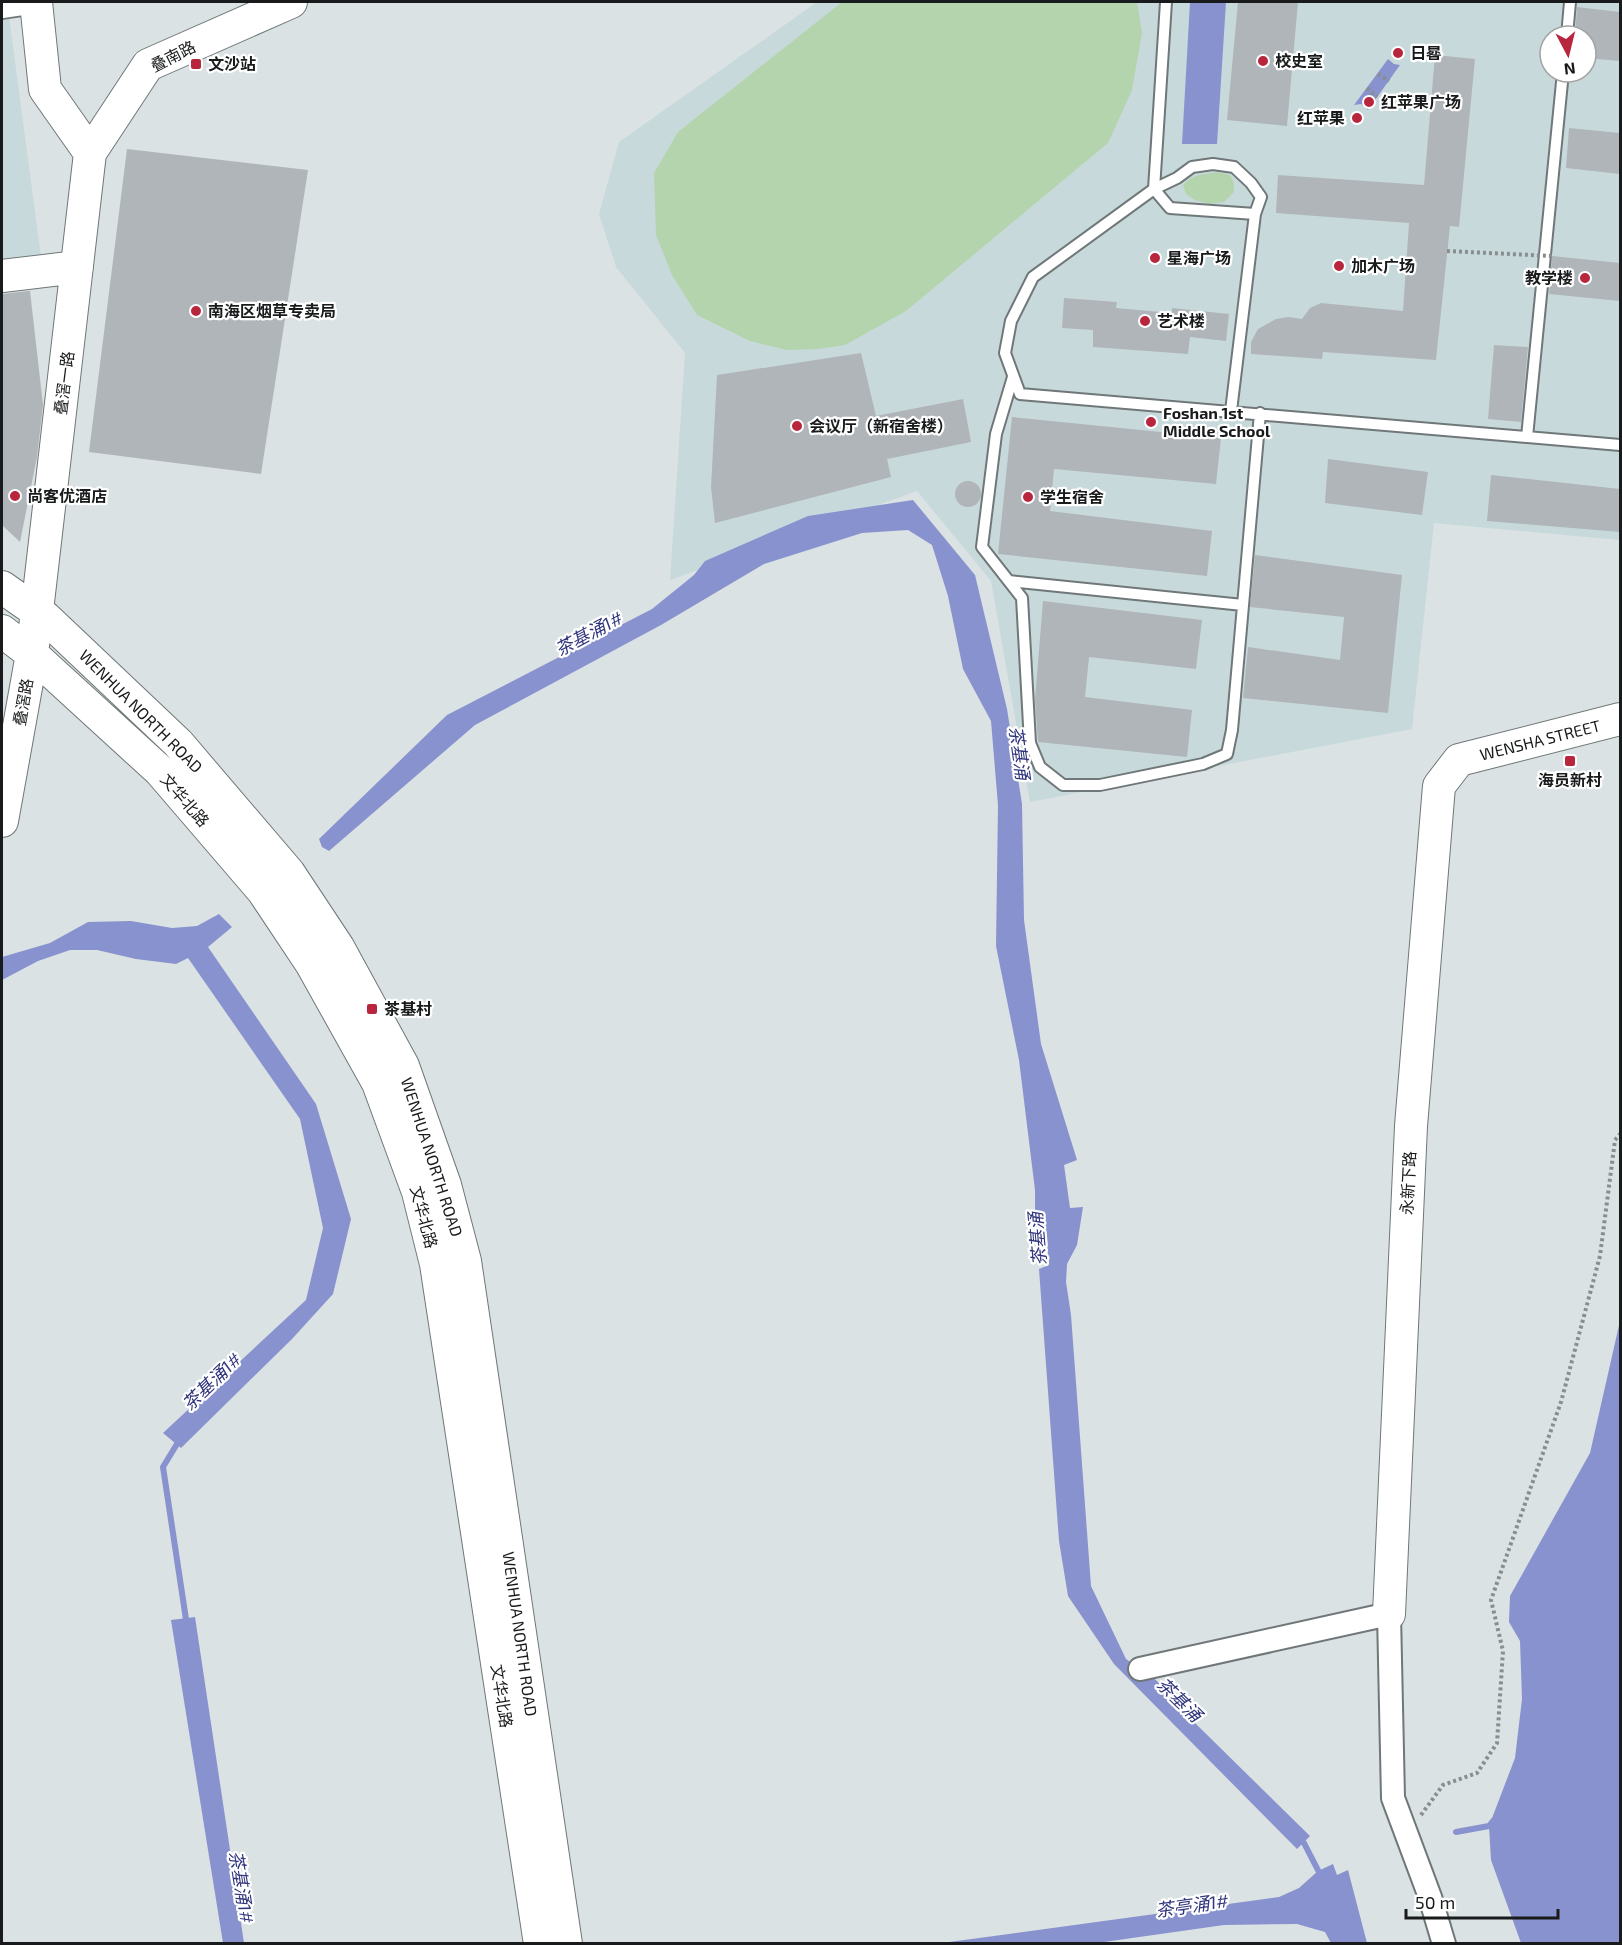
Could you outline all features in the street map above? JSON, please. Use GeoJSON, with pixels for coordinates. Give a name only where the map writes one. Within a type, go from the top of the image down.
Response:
{"type":"FeatureCollection","features":[{"type":"Feature","properties":{"kind":"main road"},"geometry":{"type":"LineString","coordinates":[[36,2],[45,89],[90,153]]}},
{"type":"Feature","properties":{"kind":"main road","name":"叠南路"},"geometry":{"type":"LineString","coordinates":[[90,153],[148,65],[291,2]]}},
{"type":"Feature","properties":{"kind":"main road","name":"叠滘一路"},"geometry":{"type":"LineString","coordinates":[[32,654],[90,153]]}},
{"type":"Feature","properties":{"kind":"main road"},"geometry":{"type":"LineString","coordinates":[[2,276],[77,267]]}},
{"type":"Feature","properties":{"kind":"main road","name":"WENHUA NORTH ROAD"},"geometry":{"type":"LineString","coordinates":[[2,587],[46,618],[178,743],[289,873],[338,947],[404,1066],[445,1185],[465,1261],[566,1944]]}},
{"type":"Feature","properties":{"kind":"main road","name":"文华北路"},"geometry":{"type":"LineString","coordinates":[[2,631],[32,654],[160,771],[262,891],[312,963],[378,1083],[418,1192],[436,1264],[540,1944]]}},
{"type":"Feature","properties":{"kind":"main road","name":"叠滘路"},"geometry":{"type":"LineString","coordinates":[[2,821],[32,654]]}},
{"type":"Feature","properties":{"kind":"main road","name":"WENSHA STREET"},"geometry":{"type":"LineString","coordinates":[[1459,760],[1620,719]]}},
{"type":"Feature","properties":{"kind":"main road","name":"永新下路"},"geometry":{"type":"LineString","coordinates":[[1389,1614],[1410,1138],[1416,1056],[1439,786],[1459,760]]}},
{"type":"Feature","properties":{"kind":"street"},"geometry":{"type":"LineString","coordinates":[[2,7],[36,2]]}},
{"type":"Feature","properties":{"kind":"street"},"geometry":{"type":"LineString","coordinates":[[1140,1669],[1389,1614],[1393,1798],[1430,1897],[1444,1944]]}},
{"type":"Feature","properties":{"kind":"lane"},"geometry":{"type":"LineString","coordinates":[[1166,2],[1155,189],[1170,208],[1255,214]]}},
{"type":"Feature","properties":{"kind":"lane"},"geometry":{"type":"LineString","coordinates":[[1568,24],[1570,2]]}},
{"type":"Feature","properties":{"kind":"lane"},"geometry":{"type":"LineString","coordinates":[[1527,437],[1562,84]]}},
{"type":"Feature","properties":{"kind":"lane"},"geometry":{"type":"LineString","coordinates":[[1231,411],[1255,214],[1261,197],[1251,183],[1234,167],[1213,164],[1192,167],[1155,189],[1033,277],[1011,321],[1005,353],[1020,394],[1620,445]]}},
{"type":"Feature","properties":{"kind":"lane"},"geometry":{"type":"LineString","coordinates":[[1013,377],[996,434],[982,547],[1022,598],[1030,743],[1040,767],[1063,785],[1100,785],[1203,764],[1227,754],[1232,730],[1260,413]]}},
{"type":"Feature","properties":{"kind":"lane"},"geometry":{"type":"LineString","coordinates":[[1009,581],[1243,605]]}},
{"type":"Feature","properties":{"kind":"path"},"geometry":{"type":"LineString","coordinates":[[1378,74],[1389,81]]}},
{"type":"Feature","properties":{"kind":"path"},"geometry":{"type":"LineString","coordinates":[[1367,88],[1377,97]]}},
{"type":"Feature","properties":{"kind":"path"},"geometry":{"type":"LineString","coordinates":[[1447,251],[1552,256]]}},
{"type":"Feature","properties":{"kind":"path"},"geometry":{"type":"LineString","coordinates":[[1406,1835],[1443,1785],[1477,1773],[1497,1743],[1503,1651],[1491,1600],[1561,1402],[1600,1256],[1615,1140],[1620,1134]]}},
{"type":"Feature","properties":{"kind":"shaded area","name":"Foshan 1st Middle School"},"geometry":{"type":"Polygon","coordinates":[[[817,2],[1620,2],[1620,540],[1434,523],[1412,729],[1030,802],[991,581],[917,491],[670,580],[685,353],[616,267],[599,214],[619,142],[817,2]]]}},
{"type":"Feature","properties":{"kind":"shaded area"},"geometry":{"type":"Polygon","coordinates":[[[2,16],[9,16],[41,257],[2,261],[2,16]]]}},
{"type":"Feature","properties":{"kind":"green space"},"geometry":{"type":"Polygon","coordinates":[[[842,2],[1137,2],[1142,33],[1132,90],[1108,143],[906,311],[845,345],[787,350],[750,341],[697,315],[672,275],[656,235],[654,173],[678,132],[842,2]]]}},
{"type":"Feature","properties":{"kind":"green space"},"geometry":{"type":"Polygon","coordinates":[[[1217,172],[1230,175],[1234,183],[1234,192],[1224,202],[1209,204],[1195,200],[1186,194],[1183,185],[1191,178],[1217,172]]]}},
{"type":"Feature","properties":{"kind":"water"},"geometry":{"type":"Polygon","coordinates":[[[1190,2],[1226,2],[1217,144],[1182,144],[1190,2]]]}},
{"type":"Feature","properties":{"kind":"water"},"geometry":{"type":"Polygon","coordinates":[[[1388,59],[1400,65],[1368,110],[1361,104],[1354,105],[1388,59]]]}},
{"type":"Feature","properties":{"kind":"water"},"geometry":{"type":"Polygon","coordinates":[[[913,500],[975,575],[1007,709],[1022,804],[1024,920],[1041,1044],[1077,1160],[1064,1165],[1070,1208],[1083,1207],[1077,1245],[1067,1264],[1066,1282],[1071,1315],[1091,1586],[1126,1659],[1156,1680],[1197,1725],[1310,1836],[1297,1849],[1114,1664],[1068,1596],[1059,1541],[1039,1269],[1049,1265],[1046,1228],[1035,1227],[1035,1190],[1019,1060],[996,946],[998,805],[991,721],[963,669],[948,596],[932,545],[908,530],[862,533],[764,564],[661,625],[475,725],[329,851],[322,847],[319,839],[447,715],[652,609],[694,575],[705,561],[808,516],[913,500]]]}},
{"type":"Feature","properties":{"kind":"water"},"geometry":{"type":"Polygon","coordinates":[[[219,914],[232,927],[208,947],[316,1104],[351,1219],[333,1294],[292,1339],[181,1448],[163,1433],[306,1300],[323,1228],[300,1119],[188,958],[176,964],[136,959],[97,950],[70,950],[38,961],[2,980],[2,957],[50,943],[88,922],[131,921],[172,928],[197,926],[219,914]]]}},
{"type":"Feature","properties":{"kind":"water"},"geometry":{"type":"Polygon","coordinates":[[[1620,1321],[1620,1943],[1521,1943],[1491,1860],[1489,1826],[1515,1758],[1522,1699],[1520,1641],[1509,1622],[1510,1596],[1590,1453],[1620,1321]]]}},
{"type":"Feature","properties":{"kind":"water"},"geometry":{"type":"Polygon","coordinates":[[[195,1617],[244,1943],[223,1943],[171,1620],[195,1617]]]}},
{"type":"Feature","properties":{"kind":"water"},"geometry":{"type":"Polygon","coordinates":[[[1333,1864],[1337,1875],[1348,1870],[1367,1943],[1331,1943],[1325,1932],[1297,1924],[1224,1925],[1090,1944],[942,1943],[1279,1897],[1299,1888],[1318,1871],[1333,1864]]]}},
{"type":"Feature","properties":{"kind":"building","name":"校史室"},"geometry":{"type":"Polygon","coordinates":[[[1238,2],[1298,2],[1287,126],[1227,120],[1238,2]]]}},
{"type":"Feature","properties":{"kind":"building"},"geometry":{"type":"Polygon","coordinates":[[[1577,7],[1620,12],[1620,61],[1598,59],[1598,24],[1576,24],[1577,7]]]}},
{"type":"Feature","properties":{"kind":"building"},"geometry":{"type":"Polygon","coordinates":[[[1435,55],[1475,59],[1459,227],[1450,226],[1436,360],[1323,352],[1322,359],[1251,354],[1251,342],[1258,329],[1276,319],[1288,317],[1302,319],[1310,308],[1321,303],[1403,311],[1409,223],[1276,213],[1278,175],[1424,185],[1435,55]]]}},
{"type":"Feature","properties":{"kind":"building"},"geometry":{"type":"Polygon","coordinates":[[[1569,128],[1620,133],[1620,174],[1566,168],[1569,128]]]}},
{"type":"Feature","properties":{"kind":"building","name":"南海区烟草专卖局"},"geometry":{"type":"Polygon","coordinates":[[[127,149],[308,170],[261,474],[89,452],[127,149]]]}},
{"type":"Feature","properties":{"kind":"building","name":"教学楼"},"geometry":{"type":"Polygon","coordinates":[[[1552,256],[1620,263],[1620,301],[1549,294],[1552,256]]]}},
{"type":"Feature","properties":{"kind":"building"},"geometry":{"type":"Polygon","coordinates":[[[30,291],[43,405],[37,457],[20,542],[2,525],[2,294],[30,291]]]}},
{"type":"Feature","properties":{"kind":"building","name":"艺术楼"},"geometry":{"type":"Polygon","coordinates":[[[1064,298],[1117,302],[1116,308],[1172,313],[1172,308],[1229,314],[1226,341],[1190,337],[1188,354],[1093,347],[1093,330],[1062,328],[1064,298]]]}},
{"type":"Feature","properties":{"kind":"building"},"geometry":{"type":"Polygon","coordinates":[[[1494,345],[1528,347],[1521,422],[1488,419],[1494,345]]]}},
{"type":"Feature","properties":{"kind":"building","name":"会议厅（新宿舍楼）"},"geometry":{"type":"Polygon","coordinates":[[[861,353],[876,416],[963,399],[971,442],[887,459],[891,477],[715,523],[711,487],[717,375],[861,353]]]}},
{"type":"Feature","properties":{"kind":"building","name":"学生宿舍"},"geometry":{"type":"Polygon","coordinates":[[[1012,417],[1221,438],[1216,484],[1054,469],[1050,511],[1212,531],[1207,576],[998,554],[1012,417]]]}},
{"type":"Feature","properties":{"kind":"building"},"geometry":{"type":"Polygon","coordinates":[[[1328,459],[1428,472],[1422,515],[1325,503],[1328,459]]]}},
{"type":"Feature","properties":{"kind":"building"},"geometry":{"type":"Polygon","coordinates":[[[1491,475],[1620,489],[1620,532],[1487,521],[1491,475]]]}},
{"type":"Feature","properties":{"kind":"building"},"geometry":{"type":"Polygon","coordinates":[[[968,481],[977,485],[981,494],[977,503],[968,507],[959,503],[955,494],[959,485],[968,481]]]}},
{"type":"Feature","properties":{"kind":"building"},"geometry":{"type":"Polygon","coordinates":[[[1255,555],[1402,575],[1388,713],[1243,698],[1248,647],[1340,660],[1344,617],[1250,607],[1255,555]]]}},
{"type":"Feature","properties":{"kind":"building"},"geometry":{"type":"Polygon","coordinates":[[[1043,601],[1202,620],[1196,669],[1089,657],[1085,697],[1192,710],[1187,757],[1038,742],[1035,699],[1043,601]]]}},
{"type":"Feature","properties":{"kind":"waterway","name":"茶基涌1#"},"geometry":{"type":"LineString","coordinates":[[180,1439],[163,1467],[187,1626]]}},
{"type":"Feature","properties":{"kind":"waterway"},"geometry":{"type":"LineString","coordinates":[[1456,1832],[1489,1826],[1493,1821]]}},
{"type":"Feature","properties":{"kind":"waterway","name":"茶基涌"},"geometry":{"type":"LineString","coordinates":[[1299,1838],[1304,1843],[1322,1878]]}},
{"type":"Feature","properties":{"kind":"place","name":"日晷"},"geometry":{"type":"Point","coordinates":[1398,53]}},
{"type":"Feature","properties":{"kind":"place","name":"校史室"},"geometry":{"type":"Point","coordinates":[1263,61]}},
{"type":"Feature","properties":{"kind":"place","name":"文沙站"},"geometry":{"type":"Point","coordinates":[196,64]}},
{"type":"Feature","properties":{"kind":"place","name":"红苹果广场"},"geometry":{"type":"Point","coordinates":[1369,102]}},
{"type":"Feature","properties":{"kind":"place","name":"红苹果"},"geometry":{"type":"Point","coordinates":[1357,118]}},
{"type":"Feature","properties":{"kind":"place","name":"星海广场"},"geometry":{"type":"Point","coordinates":[1155,258]}},
{"type":"Feature","properties":{"kind":"place","name":"加木广场"},"geometry":{"type":"Point","coordinates":[1339,266]}},
{"type":"Feature","properties":{"kind":"place","name":"教学楼"},"geometry":{"type":"Point","coordinates":[1585,278]}},
{"type":"Feature","properties":{"kind":"place","name":"南海区烟草专卖局"},"geometry":{"type":"Point","coordinates":[196,311]}},
{"type":"Feature","properties":{"kind":"place","name":"艺术楼"},"geometry":{"type":"Point","coordinates":[1145,321]}},
{"type":"Feature","properties":{"kind":"place","name":"Foshan 1st Middle School"},"geometry":{"type":"Point","coordinates":[1151,422]}},
{"type":"Feature","properties":{"kind":"place","name":"会议厅（新宿舍楼）"},"geometry":{"type":"Point","coordinates":[797,426]}},
{"type":"Feature","properties":{"kind":"place","name":"尚客优酒店"},"geometry":{"type":"Point","coordinates":[15,496]}},
{"type":"Feature","properties":{"kind":"place","name":"学生宿舍"},"geometry":{"type":"Point","coordinates":[1028,497]}},
{"type":"Feature","properties":{"kind":"place","name":"海员新村"},"geometry":{"type":"Point","coordinates":[1570,761]}},
{"type":"Feature","properties":{"kind":"place","name":"茶基村"},"geometry":{"type":"Point","coordinates":[372,1009]}},
{"type":"Feature","properties":{"kind":"water label","name":"茶亭涌1#"},"geometry":{"type":"Point","coordinates":[1192,1906]}}]}
